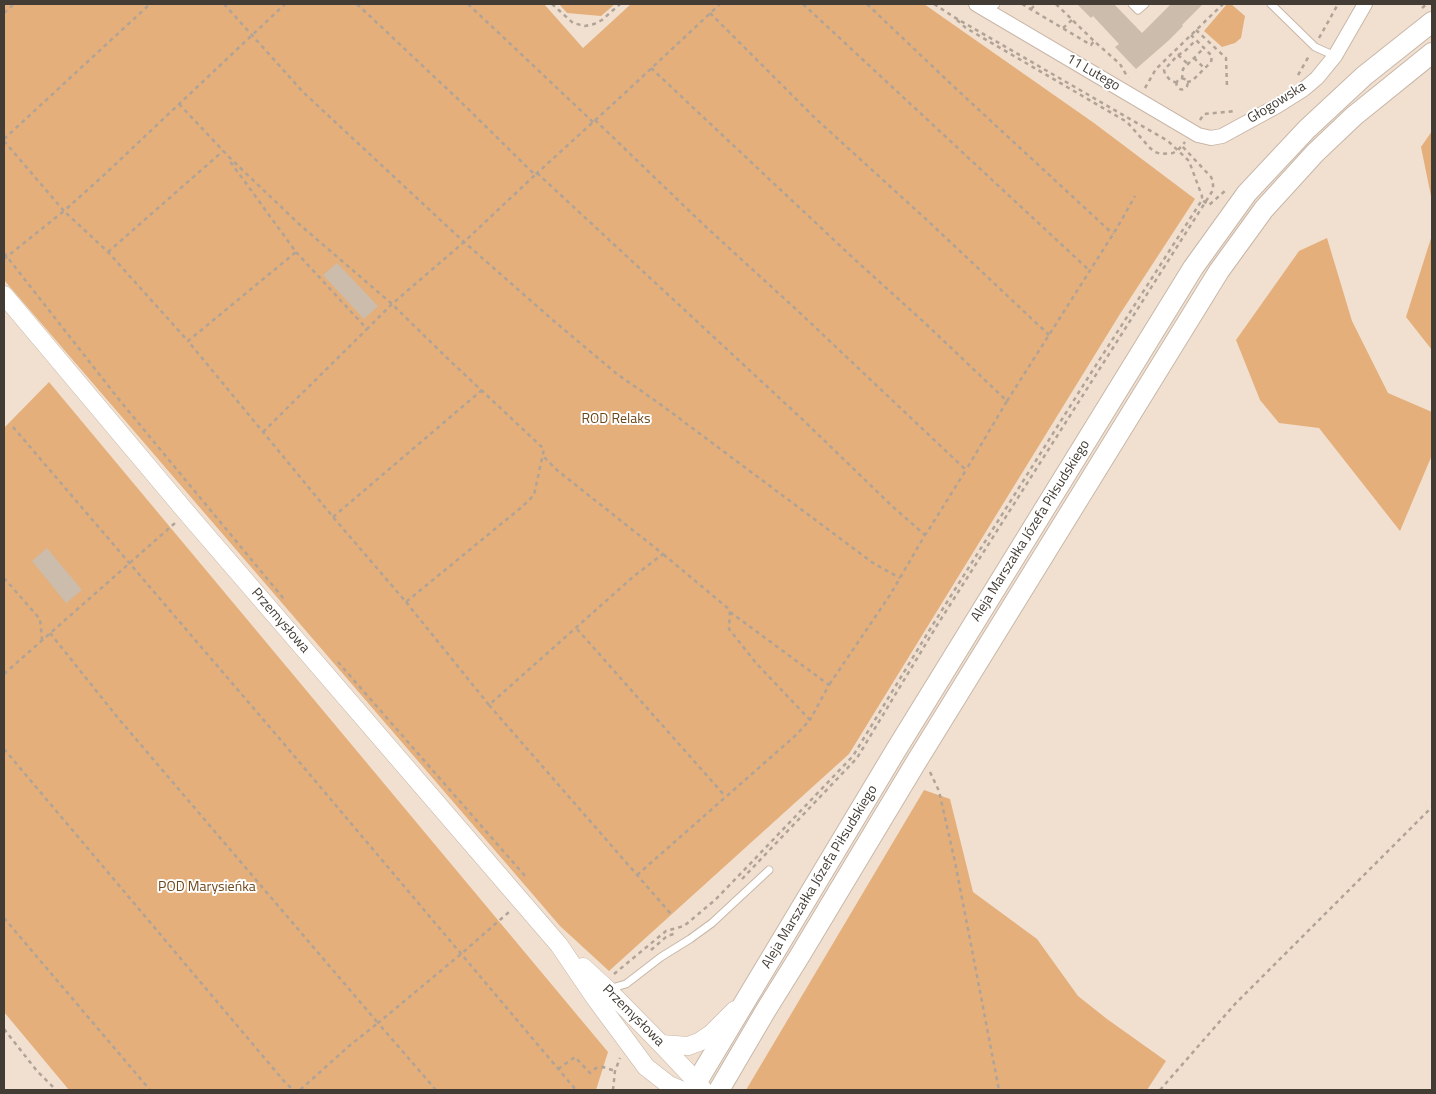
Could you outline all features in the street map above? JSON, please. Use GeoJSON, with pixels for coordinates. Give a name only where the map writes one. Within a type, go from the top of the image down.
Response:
{"type":"FeatureCollection","features":[{"type":"Feature","properties":{"kind":"main road","name":"Aleja Marszałka Józefa Piłsudskiego"},"geometry":{"type":"LineString","coordinates":[[693,1088],[896,750],[1193,268],[1247,193],[1307,129],[1364,76],[1432,22]]}},
{"type":"Feature","properties":{"kind":"main road","name":"Aleja Marszałka Józefa Piłsudskiego"},"geometry":{"type":"LineString","coordinates":[[719,1090],[915,764],[1219,271],[1264,209],[1315,153],[1354,116],[1432,53]]}},
{"type":"Feature","properties":{"kind":"street","name":"Głogowska"},"geometry":{"type":"LineString","coordinates":[[1211,138],[1228,134],[1292,97],[1317,78],[1335,56],[1365,4]]}},
{"type":"Feature","properties":{"kind":"street","name":"11 Lutego"},"geometry":{"type":"LineString","coordinates":[[987,6],[1193,124],[1202,137],[1211,138]]}},
{"type":"Feature","properties":{"kind":"street","name":"Przemysłowa"},"geometry":{"type":"LineString","coordinates":[[4,295],[187,513],[559,945],[606,987],[661,1044],[693,1088]]}},
{"type":"Feature","properties":{"kind":"street","name":"Przemysłowa"},"geometry":{"type":"LineString","coordinates":[[606,987],[646,1067],[657,1077],[693,1088]]}},
{"type":"Feature","properties":{"kind":"street"},"geometry":{"type":"LineString","coordinates":[[661,1044],[688,1046],[698,1042],[711,1034],[747,998]]}},
{"type":"Feature","properties":{"kind":"street"},"geometry":{"type":"LineString","coordinates":[[646,1067],[654,1090]]}},
{"type":"Feature","properties":{"kind":"lane"},"geometry":{"type":"LineString","coordinates":[[1132,4],[1138,10],[1145,4]]}},
{"type":"Feature","properties":{"kind":"lane"},"geometry":{"type":"LineString","coordinates":[[1271,4],[1315,47],[1335,56]]}},
{"type":"Feature","properties":{"kind":"lane"},"geometry":{"type":"LineString","coordinates":[[606,987],[626,984],[661,956],[690,940],[712,923],[769,870]]}},
{"type":"Feature","properties":{"kind":"path"},"geometry":{"type":"LineString","coordinates":[[4,13],[14,4]]}},
{"type":"Feature","properties":{"kind":"path"},"geometry":{"type":"LineString","coordinates":[[150,4],[4,140],[64,211],[108,252],[188,341],[333,517],[406,602],[489,705],[671,914]]}},
{"type":"Feature","properties":{"kind":"path"},"geometry":{"type":"LineString","coordinates":[[224,4],[303,92],[464,242],[555,322],[617,374],[874,563],[900,578]]}},
{"type":"Feature","properties":{"kind":"path"},"geometry":{"type":"LineString","coordinates":[[284,4],[104,175],[64,211],[5,256],[121,402],[284,600]]}},
{"type":"Feature","properties":{"kind":"path"},"geometry":{"type":"LineString","coordinates":[[357,4],[536,174],[802,418],[892,506],[926,535]]}},
{"type":"Feature","properties":{"kind":"path"},"geometry":{"type":"LineString","coordinates":[[468,4],[877,384],[966,470]]}},
{"type":"Feature","properties":{"kind":"path"},"geometry":{"type":"LineString","coordinates":[[552,4],[573,23],[585,26],[602,20],[620,4]]}},
{"type":"Feature","properties":{"kind":"path"},"geometry":{"type":"LineString","coordinates":[[263,432],[392,304],[464,242],[720,4]]}},
{"type":"Feature","properties":{"kind":"path"},"geometry":{"type":"LineString","coordinates":[[803,4],[1090,271]]}},
{"type":"Feature","properties":{"kind":"path"},"geometry":{"type":"LineString","coordinates":[[868,4],[952,85],[1113,234]]}},
{"type":"Feature","properties":{"kind":"path"},"geometry":{"type":"LineString","coordinates":[[736,885],[857,758],[936,627],[1203,202],[1189,161],[1168,141],[934,4]]}},
{"type":"Feature","properties":{"kind":"path"},"geometry":{"type":"LineString","coordinates":[[1022,4],[1091,45],[1094,41]]}},
{"type":"Feature","properties":{"kind":"path"},"geometry":{"type":"LineString","coordinates":[[1031,9],[1036,4]]}},
{"type":"Feature","properties":{"kind":"path"},"geometry":{"type":"LineString","coordinates":[[1056,4],[1120,64],[1130,82]]}},
{"type":"Feature","properties":{"kind":"path"},"geometry":{"type":"LineString","coordinates":[[1144,89],[1156,68],[1223,4]]}},
{"type":"Feature","properties":{"kind":"path"},"geometry":{"type":"LineString","coordinates":[[1297,77],[1338,4]]}},
{"type":"Feature","properties":{"kind":"path"},"geometry":{"type":"LineString","coordinates":[[710,13],[815,118],[1049,335]]}},
{"type":"Feature","properties":{"kind":"path"},"geometry":{"type":"LineString","coordinates":[[954,17],[966,28],[1127,122],[1150,148],[1161,154],[1178,150],[1193,124],[1199,121],[1204,114],[1236,111]]}},
{"type":"Feature","properties":{"kind":"path"},"geometry":{"type":"LineString","coordinates":[[1063,28],[1072,20]]}},
{"type":"Feature","properties":{"kind":"path"},"geometry":{"type":"LineString","coordinates":[[1196,30],[1226,58],[1227,87]]}},
{"type":"Feature","properties":{"kind":"path"},"geometry":{"type":"LineString","coordinates":[[1187,82],[1192,81],[1205,69],[1211,62],[1212,56],[1191,35]]}},
{"type":"Feature","properties":{"kind":"path"},"geometry":{"type":"LineString","coordinates":[[1182,79],[1177,82],[1170,80],[1164,70],[1196,40]]}},
{"type":"Feature","properties":{"kind":"path"},"geometry":{"type":"LineString","coordinates":[[1182,79],[1183,69],[1204,48]]}},
{"type":"Feature","properties":{"kind":"path"},"geometry":{"type":"LineString","coordinates":[[1178,55],[1188,64]]}},
{"type":"Feature","properties":{"kind":"path"},"geometry":{"type":"LineString","coordinates":[[1194,58],[1205,69]]}},
{"type":"Feature","properties":{"kind":"path"},"geometry":{"type":"LineString","coordinates":[[651,68],[1007,401]]}},
{"type":"Feature","properties":{"kind":"path"},"geometry":{"type":"LineString","coordinates":[[1182,79],[1185,79],[1187,82]]}},
{"type":"Feature","properties":{"kind":"path"},"geometry":{"type":"LineString","coordinates":[[1177,82],[1177,87],[1181,90],[1186,88],[1187,82]]}},
{"type":"Feature","properties":{"kind":"path"},"geometry":{"type":"LineString","coordinates":[[179,104],[223,151],[299,224],[392,304],[544,449],[534,495],[406,602]]}},
{"type":"Feature","properties":{"kind":"path"},"geometry":{"type":"LineString","coordinates":[[606,987],[666,931],[684,926],[715,900],[853,756],[958,584],[1203,202],[1213,190],[1213,181],[1182,146]]}},
{"type":"Feature","properties":{"kind":"path"},"geometry":{"type":"LineString","coordinates":[[108,252],[223,151]]}},
{"type":"Feature","properties":{"kind":"path"},"geometry":{"type":"LineString","coordinates":[[223,151],[296,252],[368,329]]}},
{"type":"Feature","properties":{"kind":"path"},"geometry":{"type":"LineString","coordinates":[[1203,202],[1208,205],[1228,189]]}},
{"type":"Feature","properties":{"kind":"path"},"geometry":{"type":"LineString","coordinates":[[637,875],[795,736],[810,720],[829,685],[890,595],[1007,401],[1090,271],[1135,196]]}},
{"type":"Feature","properties":{"kind":"path"},"geometry":{"type":"LineString","coordinates":[[188,341],[296,252]]}},
{"type":"Feature","properties":{"kind":"path"},"geometry":{"type":"LineString","coordinates":[[333,517],[482,390]]}},
{"type":"Feature","properties":{"kind":"path"},"geometry":{"type":"LineString","coordinates":[[13,427],[576,1090]]}},
{"type":"Feature","properties":{"kind":"path"},"geometry":{"type":"LineString","coordinates":[[543,456],[558,471],[663,554],[730,610],[730,612],[829,685]]}},
{"type":"Feature","properties":{"kind":"path"},"geometry":{"type":"LineString","coordinates":[[4,674],[187,513]]}},
{"type":"Feature","properties":{"kind":"path"},"geometry":{"type":"LineString","coordinates":[[489,705],[634,576],[663,554]]}},
{"type":"Feature","properties":{"kind":"path"},"geometry":{"type":"LineString","coordinates":[[4,578],[40,619],[42,640]]}},
{"type":"Feature","properties":{"kind":"path"},"geometry":{"type":"LineString","coordinates":[[730,612],[729,629],[762,670],[810,720]]}},
{"type":"Feature","properties":{"kind":"path"},"geometry":{"type":"LineString","coordinates":[[576,628],[725,796]]}},
{"type":"Feature","properties":{"kind":"path"},"geometry":{"type":"LineString","coordinates":[[50,633],[118,718],[436,1090]]}},
{"type":"Feature","properties":{"kind":"path"},"geometry":{"type":"LineString","coordinates":[[336,660],[526,877]]}},
{"type":"Feature","properties":{"kind":"path"},"geometry":{"type":"LineString","coordinates":[[4,749],[293,1090]]}},
{"type":"Feature","properties":{"kind":"path"},"geometry":{"type":"LineString","coordinates":[[915,764],[930,772],[939,791],[955,862],[999,1090]]}},
{"type":"Feature","properties":{"kind":"path"},"geometry":{"type":"LineString","coordinates":[[1160,1090],[1235,1004],[1432,807]]}},
{"type":"Feature","properties":{"kind":"path"},"geometry":{"type":"LineString","coordinates":[[712,908],[730,891]]}},
{"type":"Feature","properties":{"kind":"path"},"geometry":{"type":"LineString","coordinates":[[300,1090],[349,1046],[461,954],[521,901]]}},
{"type":"Feature","properties":{"kind":"path"},"geometry":{"type":"LineString","coordinates":[[4,918],[150,1090]]}},
{"type":"Feature","properties":{"kind":"path"},"geometry":{"type":"LineString","coordinates":[[646,954],[667,936],[680,932]]}},
{"type":"Feature","properties":{"kind":"path"},"geometry":{"type":"LineString","coordinates":[[4,1029],[37,1071],[56,1090]]}},
{"type":"Feature","properties":{"kind":"path"},"geometry":{"type":"LineString","coordinates":[[558,1069],[575,1057],[590,1073],[596,1068],[603,1067],[615,1071],[613,1090]]}},
{"type":"Feature","properties":{"kind":"green space","name":"ROD Relaks"},"geometry":{"type":"Polygon","coordinates":[[[4,4],[544,4],[583,48],[631,4],[924,4],[1094,123],[1195,199],[1120,314],[849,754],[609,971],[560,926],[4,280],[4,4]]]}},
{"type":"Feature","properties":{"kind":"green space"},"geometry":{"type":"Polygon","coordinates":[[[559,4],[615,4],[601,16],[567,13],[559,4]]]}},
{"type":"Feature","properties":{"kind":"green space"},"geometry":{"type":"Polygon","coordinates":[[[1227,4],[1231,4],[1245,16],[1241,38],[1235,43],[1222,47],[1204,31],[1227,4]]]}},
{"type":"Feature","properties":{"kind":"green space"},"geometry":{"type":"Polygon","coordinates":[[[1432,131],[1432,201],[1421,147],[1432,131]]]}},
{"type":"Feature","properties":{"kind":"green space"},"geometry":{"type":"Polygon","coordinates":[[[1432,235],[1432,350],[1406,317],[1432,235]]]}},
{"type":"Feature","properties":{"kind":"green space"},"geometry":{"type":"Polygon","coordinates":[[[1327,238],[1352,321],[1388,393],[1432,412],[1432,455],[1400,531],[1319,428],[1279,423],[1260,400],[1236,340],[1299,251],[1327,238]]]}},
{"type":"Feature","properties":{"kind":"green space","name":"POD Marysieńka"},"geometry":{"type":"Polygon","coordinates":[[[49,382],[608,1052],[596,1090],[69,1090],[4,1012],[4,428],[49,382]]]}},
{"type":"Feature","properties":{"kind":"green space"},"geometry":{"type":"Polygon","coordinates":[[[924,790],[950,799],[973,892],[1037,939],[1078,996],[1166,1061],[1147,1090],[746,1090],[924,790]]]}},
{"type":"Feature","properties":{"kind":"building"},"geometry":{"type":"Polygon","coordinates":[[[1077,4],[1114,4],[1142,33],[1171,4],[1203,4],[1168,41],[1136,69],[1115,47],[1119,44],[1093,16],[1091,18],[1077,4]]]}},
{"type":"Feature","properties":{"kind":"building"},"geometry":{"type":"Polygon","coordinates":[[[337,263],[378,306],[364,319],[323,275],[337,263]]]}},
{"type":"Feature","properties":{"kind":"building"},"geometry":{"type":"Polygon","coordinates":[[[47,548],[82,590],[66,603],[32,561],[47,548]]]}}]}
